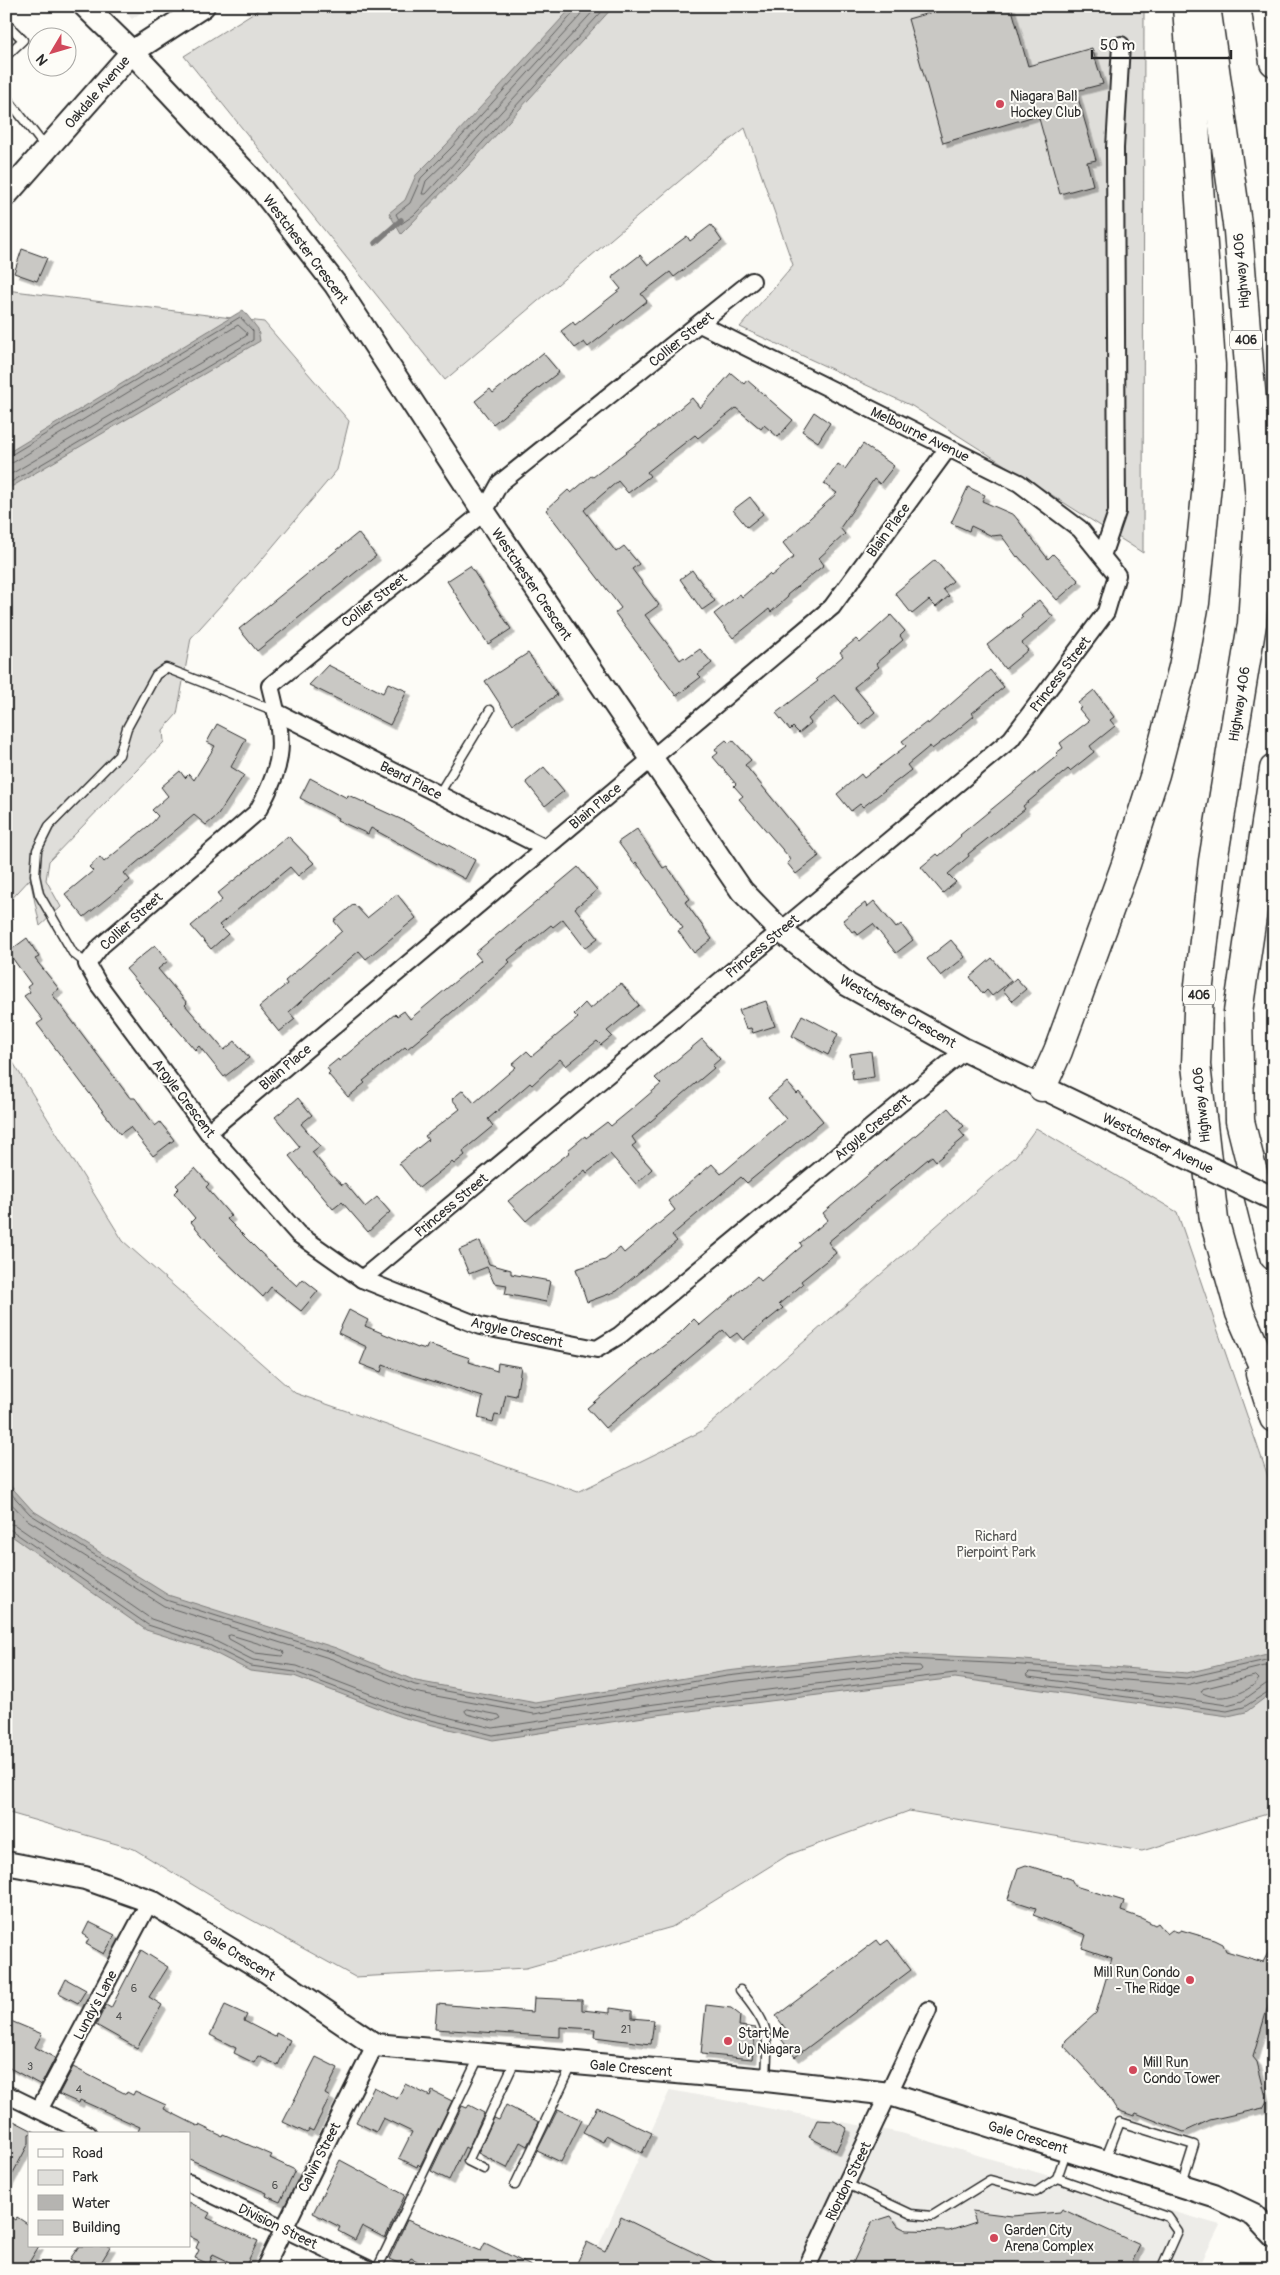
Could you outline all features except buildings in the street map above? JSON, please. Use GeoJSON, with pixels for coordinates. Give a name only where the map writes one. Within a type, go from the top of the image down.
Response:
{"type":"FeatureCollection","features":[{"type":"Feature","properties":{"kind":"highway"},"geometry":{"type":"LineString","coordinates":[[1042,1087],[1058,1051],[1126,864],[1155,774],[1183,668],[1194,603],[1210,455],[1211,365],[1187,6]]}},
{"type":"Feature","properties":{"kind":"highway","name":"Highway 406"},"geometry":{"type":"LineString","coordinates":[[1206,6],[1238,231],[1260,500],[1252,624],[1212,861],[1199,984],[1196,1065],[1214,1220],[1240,1313],[1274,1391]]}},
{"type":"Feature","properties":{"kind":"highway"},"geometry":{"type":"LineString","coordinates":[[1266,6],[1274,62]]}},
{"type":"Feature","properties":{"kind":"highway"},"geometry":{"type":"LineString","coordinates":[[1274,769],[1238,1012],[1240,1121],[1274,1256]]}},
{"type":"Feature","properties":{"kind":"highway"},"geometry":{"type":"LineString","coordinates":[[1240,1313],[1274,1418]]}},
{"type":"Feature","properties":{"kind":"main road","name":"Westchester Crescent"},"geometry":{"type":"LineString","coordinates":[[85,6],[132,52],[262,190],[335,284],[484,512],[742,891],[781,931],[848,985],[965,1050],[1042,1087]]}},
{"type":"Feature","properties":{"kind":"main road","name":"Oakdale Avenue"},"geometry":{"type":"LineString","coordinates":[[6,195],[132,52],[204,6]]}},
{"type":"Feature","properties":{"kind":"main road","name":"Westchester Avenue"},"geometry":{"type":"LineString","coordinates":[[1042,1087],[1274,1199]]}},
{"type":"Feature","properties":{"kind":"main road","name":"Gale Crescent"},"geometry":{"type":"LineString","coordinates":[[6,1864],[85,1878],[150,1901],[266,1971],[375,2045],[766,2080],[890,2094],[1214,2196],[1254,2215],[1274,2236]]}},
{"type":"Feature","properties":{"kind":"street"},"geometry":{"type":"LineString","coordinates":[[1102,556],[1117,512],[1114,148],[1121,45]]}},
{"type":"Feature","properties":{"kind":"street","name":"Collier Street"},"geometry":{"type":"LineString","coordinates":[[87,964],[101,946],[257,812],[273,784],[282,745],[270,686],[484,512],[500,483],[752,281]]}},
{"type":"Feature","properties":{"kind":"street","name":"Melbourne Avenue"},"geometry":{"type":"LineString","coordinates":[[700,324],[1019,483],[1080,529],[1117,575]]}},
{"type":"Feature","properties":{"kind":"street","name":"Blain Place"},"geometry":{"type":"LineString","coordinates":[[208,1132],[832,607],[948,448]]}},
{"type":"Feature","properties":{"kind":"street","name":"Princess Street"},"geometry":{"type":"LineString","coordinates":[[362,1279],[1011,739],[1106,612],[1117,575]]}},
{"type":"Feature","properties":{"kind":"street","name":"Beard Place"},"geometry":{"type":"LineString","coordinates":[[276,712],[545,848]]}},
{"type":"Feature","properties":{"kind":"street","name":"Argyle Crescent"},"geometry":{"type":"LineString","coordinates":[[87,964],[99,985],[208,1132],[298,1234],[362,1279],[480,1326],[597,1349],[620,1335],[965,1050]]}},
{"type":"Feature","properties":{"kind":"street","name":"Lundy's Lane"},"geometry":{"type":"LineString","coordinates":[[39,2110],[150,1901]]}},
{"type":"Feature","properties":{"kind":"street","name":"Riordon Street"},"geometry":{"type":"LineString","coordinates":[[806,2269],[928,2010]]}},
{"type":"Feature","properties":{"kind":"street","name":"Calvin Street"},"geometry":{"type":"LineString","coordinates":[[264,2269],[375,2045]]}},
{"type":"Feature","properties":{"kind":"street"},"geometry":{"type":"LineString","coordinates":[[6,2094],[84,2132]]}},
{"type":"Feature","properties":{"kind":"street","name":"Division Street"},"geometry":{"type":"LineString","coordinates":[[190,2183],[368,2269]]}},
{"type":"Feature","properties":{"kind":"lane"},"geometry":{"type":"LineString","coordinates":[[6,23],[23,40],[6,56]]}},
{"type":"Feature","properties":{"kind":"lane"},"geometry":{"type":"LineString","coordinates":[[6,97],[47,150]]}},
{"type":"Feature","properties":{"kind":"lane"},"geometry":{"type":"LineString","coordinates":[[87,964],[73,953],[38,894],[35,875],[37,850],[49,826],[119,755],[127,728],[156,675],[166,668],[276,712]]}},
{"type":"Feature","properties":{"kind":"lane"},"geometry":{"type":"LineString","coordinates":[[439,794],[490,710]]}},
{"type":"Feature","properties":{"kind":"lane"},"geometry":{"type":"LineString","coordinates":[[740,1990],[762,2016],[768,2033],[766,2080]]}},
{"type":"Feature","properties":{"kind":"lane"},"geometry":{"type":"LineString","coordinates":[[377,2269],[480,2054]]}},
{"type":"Feature","properties":{"kind":"lane"},"geometry":{"type":"LineString","coordinates":[[484,2169],[468,2161],[517,2058]]}},
{"type":"Feature","properties":{"kind":"lane"},"geometry":{"type":"LineString","coordinates":[[515,2185],[572,2063]]}},
{"type":"Feature","properties":{"kind":"lane"},"geometry":{"type":"LineString","coordinates":[[1104,2161],[1120,2122],[1194,2146],[1181,2185]]}},
{"type":"Feature","properties":{"kind":"lane"},"geometry":{"type":"LineString","coordinates":[[847,2184],[911,2214],[932,2216],[990,2180],[1036,2192],[1057,2178],[1067,2149]]}},
{"type":"Feature","properties":{"kind":"lane"},"geometry":{"type":"LineString","coordinates":[[1057,2178],[1168,2217],[1178,2231],[1161,2269]]}},
{"type":"Feature","properties":{"kind":"shaded area"},"geometry":{"type":"Polygon","coordinates":[[[120,6],[150,6],[132,19],[120,6]]]}},
{"type":"Feature","properties":{"kind":"shaded area"},"geometry":{"type":"Polygon","coordinates":[[[670,2090],[901,2133],[1220,2225],[1198,2269],[588,2269],[670,2090]]]}},
{"type":"Feature","properties":{"kind":"green space"},"geometry":{"type":"Polygon","coordinates":[[[264,6],[1144,6],[1143,553],[912,406],[740,327],[793,265],[745,128],[710,155],[445,380],[184,56],[264,6]]]}},
{"type":"Feature","properties":{"kind":"green space"},"geometry":{"type":"Polygon","coordinates":[[[6,290],[264,322],[349,421],[337,470],[258,564],[191,638],[177,714],[163,730],[164,742],[49,861],[46,880],[61,907],[40,926],[30,879],[6,905],[6,290]]]}},
{"type":"Feature","properties":{"kind":"green space","name":"Richard Pierpoint Park"},"geometry":{"type":"Polygon","coordinates":[[[6,1051],[123,1241],[295,1393],[578,1492],[702,1431],[1015,1157],[1036,1128],[1177,1212],[1274,1494],[1274,1812],[1142,1851],[909,1811],[788,1855],[672,1927],[526,1968],[355,1977],[239,1913],[134,1849],[6,1812],[6,1051]]]}},
{"type":"Feature","properties":{"kind":"water"},"geometry":{"type":"Polygon","coordinates":[[[573,6],[614,6],[466,168],[401,234],[389,213],[405,200],[416,175],[447,144],[573,6]]]}},
{"type":"Feature","properties":{"kind":"water"},"geometry":{"type":"Polygon","coordinates":[[[243,310],[258,329],[260,341],[6,490],[6,454],[243,310]]]}},
{"type":"Feature","properties":{"kind":"water"},"geometry":{"type":"Polygon","coordinates":[[[6,1481],[32,1510],[168,1595],[336,1648],[416,1681],[536,1703],[727,1671],[887,1653],[1011,1659],[1187,1673],[1267,1654],[1274,1657],[1274,1691],[1246,1712],[1228,1716],[955,1678],[657,1715],[493,1740],[401,1717],[294,1676],[250,1671],[207,1649],[146,1630],[6,1532],[6,1481]]]}},
{"type":"Feature","properties":{"kind":"waterway"},"geometry":{"type":"LineString","coordinates":[[375,243],[401,220]]}},
{"type":"Feature","properties":{"kind":"place","name":"Niagara Ball Hockey Club"},"geometry":{"type":"Point","coordinates":[1000,104]}},
{"type":"Feature","properties":{"kind":"place","name":"Mill Run Condo - The Ridge"},"geometry":{"type":"Point","coordinates":[1190,1980]}},
{"type":"Feature","properties":{"kind":"place","name":"Start Me Up Niagara"},"geometry":{"type":"Point","coordinates":[728,2041]}},
{"type":"Feature","properties":{"kind":"place","name":"Mill Run Condo Tower"},"geometry":{"type":"Point","coordinates":[1133,2070]}},
{"type":"Feature","properties":{"kind":"place","name":"Garden City Arena Complex"},"geometry":{"type":"Point","coordinates":[994,2238]}}]}
